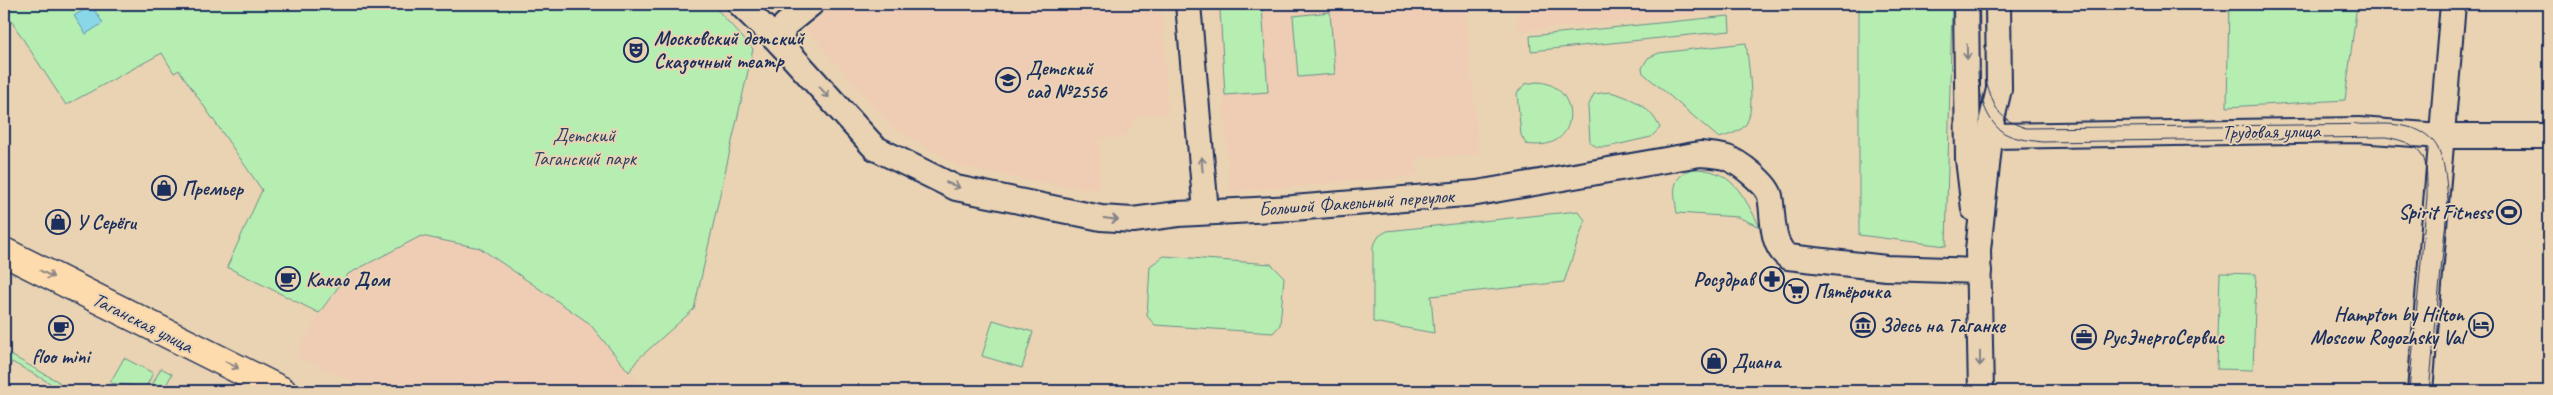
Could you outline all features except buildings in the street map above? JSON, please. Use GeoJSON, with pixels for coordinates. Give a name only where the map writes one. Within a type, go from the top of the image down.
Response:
{"type":"FeatureCollection","features":[{"type":"Feature","properties":{"kind":"main road","name":"Таганская улица"},"geometry":{"type":"LineString","coordinates":[[4,252],[282,391]]}},
{"type":"Feature","properties":{"kind":"street","name":"Большой Факельный переулок"},"geometry":{"type":"LineString","coordinates":[[740,4],[779,42],[874,148],[956,188],[1121,220],[1206,212],[1476,193],[1700,154],[1728,158],[1750,171],[1769,194],[1776,240],[1780,251],[1788,257],[1886,268],[1978,260]]}},
{"type":"Feature","properties":{"kind":"street"},"geometry":{"type":"LineString","coordinates":[[779,42],[786,25],[811,4]]}},
{"type":"Feature","properties":{"kind":"street"},"geometry":{"type":"LineString","coordinates":[[1188,4],[1206,212]]}},
{"type":"Feature","properties":{"kind":"street"},"geometry":{"type":"LineString","coordinates":[[1966,4],[1968,159],[1978,260],[1980,391]]}},
{"type":"Feature","properties":{"kind":"street"},"geometry":{"type":"LineString","coordinates":[[1978,260],[1992,136],[1992,119],[1999,89],[1998,4]]}},
{"type":"Feature","properties":{"kind":"street"},"geometry":{"type":"LineString","coordinates":[[2420,391],[2453,4]]}},
{"type":"Feature","properties":{"kind":"street","name":"Трудовая улица"},"geometry":{"type":"LineString","coordinates":[[1992,136],[2359,130],[2441,136],[2549,136]]}},
{"type":"Feature","properties":{"kind":"shaded area","name":"Детский сад №2556"},"geometry":{"type":"Polygon","coordinates":[[[837,4],[1162,4],[1168,114],[1137,115],[1125,137],[1099,138],[1100,190],[1036,182],[959,166],[892,127],[806,29],[837,4]]]}},
{"type":"Feature","properties":{"kind":"shaded area"},"geometry":{"type":"Polygon","coordinates":[[[1283,4],[1465,4],[1479,154],[1416,158],[1417,176],[1230,192],[1217,8],[1283,4]]]}},
{"type":"Feature","properties":{"kind":"shaded area"},"geometry":{"type":"Polygon","coordinates":[[[1517,4],[1747,4],[1748,10],[1518,31],[1517,4]]]}},
{"type":"Feature","properties":{"kind":"shaded area"},"geometry":{"type":"Polygon","coordinates":[[[421,236],[480,248],[589,323],[629,372],[648,391],[374,391],[296,356],[319,313],[348,274],[421,236]]]}},
{"type":"Feature","properties":{"kind":"green space","name":"Детский Таганский парк"},"geometry":{"type":"Polygon","coordinates":[[[4,4],[712,4],[753,49],[694,309],[638,359],[629,372],[589,323],[480,248],[421,236],[348,274],[319,313],[227,267],[262,190],[179,70],[174,73],[162,53],[66,105],[4,10],[4,4]]]}},
{"type":"Feature","properties":{"kind":"green space"},"geometry":{"type":"Polygon","coordinates":[[[1859,4],[1952,4],[1946,246],[1859,235],[1859,4]]]}},
{"type":"Feature","properties":{"kind":"green space"},"geometry":{"type":"Polygon","coordinates":[[[2229,4],[2357,4],[2345,100],[2227,107],[2229,4]]]}},
{"type":"Feature","properties":{"kind":"green space"},"geometry":{"type":"Polygon","coordinates":[[[1262,7],[1268,92],[1225,95],[1220,9],[1262,7]]]}},
{"type":"Feature","properties":{"kind":"green space"},"geometry":{"type":"Polygon","coordinates":[[[1330,12],[1335,74],[1298,77],[1293,16],[1330,12]]]}},
{"type":"Feature","properties":{"kind":"green space"},"geometry":{"type":"Polygon","coordinates":[[[1729,16],[1730,31],[1531,51],[1530,36],[1729,16]]]}},
{"type":"Feature","properties":{"kind":"green space"},"geometry":{"type":"Polygon","coordinates":[[[1746,43],[1751,97],[1749,117],[1741,129],[1719,138],[1643,73],[1642,68],[1648,58],[1659,53],[1746,43]]]}},
{"type":"Feature","properties":{"kind":"green space"},"geometry":{"type":"Polygon","coordinates":[[[1537,82],[1552,85],[1562,94],[1568,105],[1570,117],[1567,129],[1558,139],[1545,144],[1526,144],[1521,135],[1517,93],[1525,84],[1537,82]]]}},
{"type":"Feature","properties":{"kind":"green space"},"geometry":{"type":"Polygon","coordinates":[[[1610,92],[1640,104],[1656,120],[1660,128],[1651,137],[1607,147],[1597,147],[1590,142],[1588,107],[1594,94],[1610,92]]]}},
{"type":"Feature","properties":{"kind":"green space"},"geometry":{"type":"Polygon","coordinates":[[[1691,169],[1717,173],[1726,178],[1742,194],[1760,227],[1738,217],[1677,213],[1675,187],[1680,177],[1691,169]]]}},
{"type":"Feature","properties":{"kind":"green space"},"geometry":{"type":"Polygon","coordinates":[[[1578,211],[1585,220],[1564,282],[1431,296],[1434,333],[1373,322],[1373,246],[1379,236],[1387,231],[1578,211]]]}},
{"type":"Feature","properties":{"kind":"green space"},"geometry":{"type":"Polygon","coordinates":[[[1164,256],[1271,264],[1284,277],[1280,325],[1273,333],[1155,325],[1147,316],[1150,266],[1164,256]]]}},
{"type":"Feature","properties":{"kind":"green space"},"geometry":{"type":"Polygon","coordinates":[[[2220,273],[2256,274],[2253,370],[2217,369],[2220,273]]]}},
{"type":"Feature","properties":{"kind":"green space"},"geometry":{"type":"Polygon","coordinates":[[[993,320],[1033,332],[1022,368],[982,356],[993,320]]]}},
{"type":"Feature","properties":{"kind":"green space"},"geometry":{"type":"Polygon","coordinates":[[[5,352],[59,382],[56,391],[46,391],[50,383],[12,362],[7,371],[4,369],[5,352]]]}},
{"type":"Feature","properties":{"kind":"green space"},"geometry":{"type":"Polygon","coordinates":[[[124,358],[153,373],[146,387],[110,383],[124,358]]]}},
{"type":"Feature","properties":{"kind":"green space"},"geometry":{"type":"Polygon","coordinates":[[[161,368],[172,374],[163,391],[149,391],[161,368]]]}},
{"type":"Feature","properties":{"kind":"water"},"geometry":{"type":"Polygon","coordinates":[[[91,5],[103,23],[86,34],[74,16],[91,5]]]}},
{"type":"Feature","properties":{"kind":"tram line"},"geometry":{"type":"LineString","coordinates":[[1978,4],[1978,30]]}},
{"type":"Feature","properties":{"kind":"tram line"},"geometry":{"type":"LineString","coordinates":[[1985,4],[1986,80],[1998,111],[2009,120],[2026,128],[2387,124],[2405,126],[2429,137],[2441,156],[2448,200],[2429,391]]}},
{"type":"Feature","properties":{"kind":"tram line"},"geometry":{"type":"LineString","coordinates":[[1978,68],[1980,93],[1989,117],[2004,133],[2026,140],[2042,142],[2386,137],[2400,140],[2417,149],[2425,163],[2427,197],[2409,391]]}},
{"type":"Feature","properties":{"kind":"place","name":"Московский детский Сказочный театр"},"geometry":{"type":"Point","coordinates":[636,50]}},
{"type":"Feature","properties":{"kind":"place","name":"Детский сад №2556"},"geometry":{"type":"Point","coordinates":[1008,80]}},
{"type":"Feature","properties":{"kind":"place","name":"Премьер"},"geometry":{"type":"Point","coordinates":[164,188]}},
{"type":"Feature","properties":{"kind":"place","name":"Spirit Fitness"},"geometry":{"type":"Point","coordinates":[2509,212]}},
{"type":"Feature","properties":{"kind":"place","name":"У Серёги"},"geometry":{"type":"Point","coordinates":[58,222]}},
{"type":"Feature","properties":{"kind":"place","name":"Какао Дом"},"geometry":{"type":"Point","coordinates":[288,279]}},
{"type":"Feature","properties":{"kind":"place","name":"Росздрав"},"geometry":{"type":"Point","coordinates":[1772,279]}},
{"type":"Feature","properties":{"kind":"place","name":"Пятёрочка"},"geometry":{"type":"Point","coordinates":[1796,291]}},
{"type":"Feature","properties":{"kind":"place","name":"Здесь на Таганке"},"geometry":{"type":"Point","coordinates":[1863,325]}},
{"type":"Feature","properties":{"kind":"place","name":"Hampton by Hilton Moscow Rogozhsky Val"},"geometry":{"type":"Point","coordinates":[2481,325]}},
{"type":"Feature","properties":{"kind":"place","name":"floo mini"},"geometry":{"type":"Point","coordinates":[61,328]}},
{"type":"Feature","properties":{"kind":"place","name":"РусЭнергоСервис"},"geometry":{"type":"Point","coordinates":[2084,337]}},
{"type":"Feature","properties":{"kind":"place","name":"Диана"},"geometry":{"type":"Point","coordinates":[1714,361]}}]}
